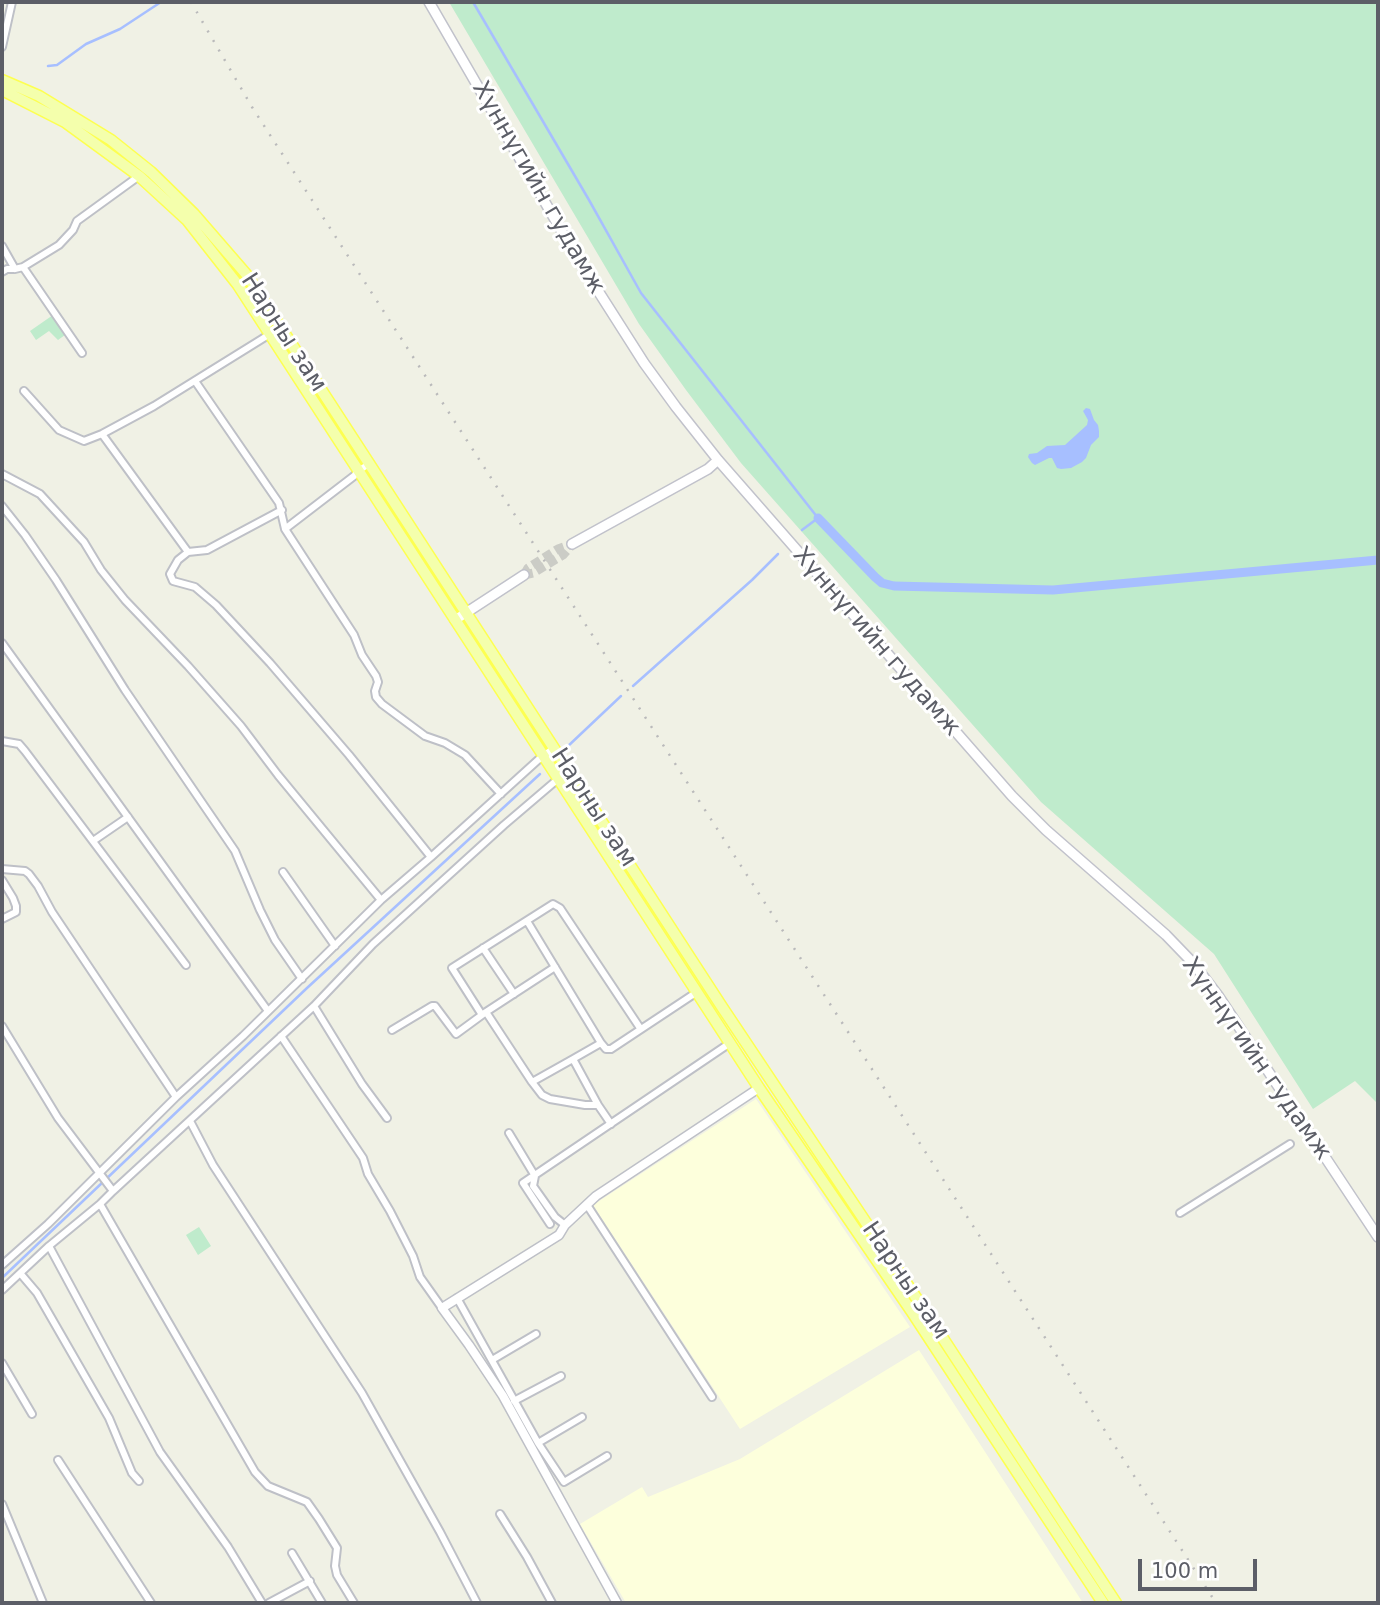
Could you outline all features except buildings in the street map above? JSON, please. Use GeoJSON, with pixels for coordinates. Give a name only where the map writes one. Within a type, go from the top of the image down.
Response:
{"type":"FeatureCollection","features":[{"type":"Feature","properties":{"kind":"main road","name":"Хүннүгийн гудамж"},"geometry":{"type":"LineString","coordinates":[[429,2],[579,261],[661,387],[718,460],[1012,796],[1046,830],[1166,935],[1193,963],[1224,1005],[1378,1237]]}},
{"type":"Feature","properties":{"kind":"main road","name":"Нарны зам"},"geometry":{"type":"LineString","coordinates":[[2,80],[39,96],[111,141],[163,183],[246,274],[755,1058],[1116,1603]]}},
{"type":"Feature","properties":{"kind":"main road","name":"Нарны зам"},"geometry":{"type":"LineString","coordinates":[[2,90],[65,122],[139,176],[187,220],[239,285],[696,992],[912,1312],[1103,1603]]}},
{"type":"Feature","properties":{"kind":"main road"},"geometry":{"type":"LineString","coordinates":[[572,544],[708,469],[718,460]]}},
{"type":"Feature","properties":{"kind":"main road"},"geometry":{"type":"LineString","coordinates":[[455,620],[524,575]]}},
{"type":"Feature","properties":{"kind":"street"},"geometry":{"type":"LineString","coordinates":[[2,47],[12,2]]}},
{"type":"Feature","properties":{"kind":"street"},"geometry":{"type":"LineString","coordinates":[[2,272],[23,267],[59,245],[73,230],[77,221],[139,176]]}},
{"type":"Feature","properties":{"kind":"street"},"geometry":{"type":"LineString","coordinates":[[2,246],[15,270]]}},
{"type":"Feature","properties":{"kind":"street"},"geometry":{"type":"LineString","coordinates":[[23,267],[82,353]]}},
{"type":"Feature","properties":{"kind":"street"},"geometry":{"type":"LineString","coordinates":[[24,391],[59,430],[84,441],[154,407],[270,334]]}},
{"type":"Feature","properties":{"kind":"street"},"geometry":{"type":"LineString","coordinates":[[195,381],[279,503],[285,528],[354,635],[378,682],[376,697],[425,736],[445,743],[465,755],[501,794]]}},
{"type":"Feature","properties":{"kind":"street"},"geometry":{"type":"LineString","coordinates":[[102,434],[188,552]]}},
{"type":"Feature","properties":{"kind":"street"},"geometry":{"type":"LineString","coordinates":[[285,528],[369,464]]}},
{"type":"Feature","properties":{"kind":"street"},"geometry":{"type":"LineString","coordinates":[[2,474],[40,494],[84,542],[125,600],[241,726],[381,900]]}},
{"type":"Feature","properties":{"kind":"street"},"geometry":{"type":"LineString","coordinates":[[2,506],[56,580],[125,690],[235,851],[275,940],[302,979]]}},
{"type":"Feature","properties":{"kind":"street"},"geometry":{"type":"LineString","coordinates":[[282,510],[207,550],[188,552],[172,568],[170,574],[173,581],[195,587],[216,605],[261,653],[349,755],[431,857]]}},
{"type":"Feature","properties":{"kind":"street"},"geometry":{"type":"LineString","coordinates":[[2,643],[268,1012]]}},
{"type":"Feature","properties":{"kind":"street"},"geometry":{"type":"LineString","coordinates":[[2,741],[19,744],[186,965]]}},
{"type":"Feature","properties":{"kind":"street"},"geometry":{"type":"LineString","coordinates":[[2,1265],[48,1224],[381,900],[554,748]]}},
{"type":"Feature","properties":{"kind":"street"},"geometry":{"type":"LineString","coordinates":[[2,1290],[100,1204],[110,1188],[190,1121],[314,1006],[373,944],[558,779]]}},
{"type":"Feature","properties":{"kind":"street"},"geometry":{"type":"LineString","coordinates":[[93,841],[128,817]]}},
{"type":"Feature","properties":{"kind":"street"},"geometry":{"type":"LineString","coordinates":[[2,869],[25,871],[29,874],[176,1097]]}},
{"type":"Feature","properties":{"kind":"street"},"geometry":{"type":"LineString","coordinates":[[283,872],[334,946]]}},
{"type":"Feature","properties":{"kind":"street"},"geometry":{"type":"LineString","coordinates":[[2,880],[16,906],[16,912],[2,919]]}},
{"type":"Feature","properties":{"kind":"street"},"geometry":{"type":"LineString","coordinates":[[598,1105],[550,1099],[542,1095],[452,968],[553,904],[560,908],[640,1028]]}},
{"type":"Feature","properties":{"kind":"street"},"geometry":{"type":"LineString","coordinates":[[527,920],[606,1049],[611,1049],[696,992]]}},
{"type":"Feature","properties":{"kind":"street"},"geometry":{"type":"LineString","coordinates":[[483,948],[514,994]]}},
{"type":"Feature","properties":{"kind":"street"},"geometry":{"type":"LineString","coordinates":[[392,1030],[435,1006],[456,1034],[555,967]]}},
{"type":"Feature","properties":{"kind":"street"},"geometry":{"type":"LineString","coordinates":[[314,1006],[362,1084],[387,1118]]}},
{"type":"Feature","properties":{"kind":"street"},"geometry":{"type":"LineString","coordinates":[[2,1026],[58,1118],[110,1188]]}},
{"type":"Feature","properties":{"kind":"street"},"geometry":{"type":"LineString","coordinates":[[281,1036],[363,1158],[368,1174],[413,1256],[419,1277],[476,1354],[503,1396],[617,1603]]}},
{"type":"Feature","properties":{"kind":"street"},"geometry":{"type":"LineString","coordinates":[[550,1224],[523,1183],[730,1042]]}},
{"type":"Feature","properties":{"kind":"street"},"geometry":{"type":"LineString","coordinates":[[532,1082],[601,1043]]}},
{"type":"Feature","properties":{"kind":"street"},"geometry":{"type":"LineString","coordinates":[[573,1059],[611,1124]]}},
{"type":"Feature","properties":{"kind":"street"},"geometry":{"type":"LineString","coordinates":[[442,1308],[559,1235],[565,1225],[596,1196],[759,1088]]}},
{"type":"Feature","properties":{"kind":"street"},"geometry":{"type":"LineString","coordinates":[[190,1121],[213,1165],[362,1393],[440,1531],[477,1603]]}},
{"type":"Feature","properties":{"kind":"street"},"geometry":{"type":"LineString","coordinates":[[509,1133],[535,1175],[533,1186],[555,1217],[565,1225]]}},
{"type":"Feature","properties":{"kind":"street"},"geometry":{"type":"LineString","coordinates":[[1180,1213],[1290,1144]]}},
{"type":"Feature","properties":{"kind":"street"},"geometry":{"type":"LineString","coordinates":[[100,1204],[256,1472],[268,1486],[307,1502],[325,1529],[337,1548],[337,1575],[354,1603]]}},
{"type":"Feature","properties":{"kind":"street"},"geometry":{"type":"LineString","coordinates":[[587,1205],[712,1397]]}},
{"type":"Feature","properties":{"kind":"street"},"geometry":{"type":"LineString","coordinates":[[48,1247],[160,1451],[228,1547],[261,1603]]}},
{"type":"Feature","properties":{"kind":"street"},"geometry":{"type":"LineString","coordinates":[[20,1273],[37,1293],[109,1418],[132,1473],[139,1481]]}},
{"type":"Feature","properties":{"kind":"street"},"geometry":{"type":"LineString","coordinates":[[457,1298],[538,1443],[564,1482],[607,1457]]}},
{"type":"Feature","properties":{"kind":"street"},"geometry":{"type":"LineString","coordinates":[[492,1360],[537,1334]]}},
{"type":"Feature","properties":{"kind":"street"},"geometry":{"type":"LineString","coordinates":[[2,1363],[32,1414]]}},
{"type":"Feature","properties":{"kind":"street"},"geometry":{"type":"LineString","coordinates":[[514,1401],[561,1376]]}},
{"type":"Feature","properties":{"kind":"street"},"geometry":{"type":"LineString","coordinates":[[538,1443],[582,1417]]}},
{"type":"Feature","properties":{"kind":"street"},"geometry":{"type":"LineString","coordinates":[[58,1460],[151,1603]]}},
{"type":"Feature","properties":{"kind":"street"},"geometry":{"type":"LineString","coordinates":[[2,1504],[43,1603]]}},
{"type":"Feature","properties":{"kind":"street"},"geometry":{"type":"LineString","coordinates":[[500,1514],[552,1603]]}},
{"type":"Feature","properties":{"kind":"street"},"geometry":{"type":"LineString","coordinates":[[292,1552],[322,1603]]}},
{"type":"Feature","properties":{"kind":"street"},"geometry":{"type":"LineString","coordinates":[[269,1603],[310,1581]]}},
{"type":"Feature","properties":{"kind":"shaded area"},"geometry":{"type":"Polygon","coordinates":[[[449,2],[1378,2],[1378,1104],[1355,1081],[1313,1109],[1214,954],[1041,802],[741,463],[639,324],[449,2]]]}},
{"type":"Feature","properties":{"kind":"shaded area"},"geometry":{"type":"Polygon","coordinates":[[[53,315],[65,335],[58,340],[49,331],[36,340],[30,331],[53,315]]]}},
{"type":"Feature","properties":{"kind":"shaded area"},"geometry":{"type":"Polygon","coordinates":[[[756,1099],[910,1327],[740,1429],[593,1205],[756,1099]]]}},
{"type":"Feature","properties":{"kind":"shaded area"},"geometry":{"type":"Polygon","coordinates":[[[199,1227],[211,1246],[198,1255],[186,1235],[199,1227]]]}},
{"type":"Feature","properties":{"kind":"shaded area"},"geometry":{"type":"Polygon","coordinates":[[[919,1350],[1083,1603],[626,1603],[580,1524],[642,1487],[648,1497],[740,1459],[919,1350]]]}},
{"type":"Feature","properties":{"kind":"water"},"geometry":{"type":"Polygon","coordinates":[[[1090,409],[1098,425],[1099,437],[1091,445],[1086,458],[1071,468],[1061,469],[1057,468],[1052,458],[1035,465],[1032,463],[1029,454],[1037,453],[1047,446],[1065,445],[1087,425],[1088,420],[1083,411],[1090,409]]]}},
{"type":"Feature","properties":{"kind":"waterway"},"geometry":{"type":"LineString","coordinates":[[48,66],[57,65],[86,44],[120,29],[161,2]]}},
{"type":"Feature","properties":{"kind":"waterway"},"geometry":{"type":"LineString","coordinates":[[473,2],[641,293],[818,518],[802,530]]}},
{"type":"Feature","properties":{"kind":"waterway"},"geometry":{"type":"LineString","coordinates":[[818,518],[875,577],[882,583],[894,586],[1053,590],[1378,560]]}},
{"type":"Feature","properties":{"kind":"waterway"},"geometry":{"type":"LineString","coordinates":[[633,686],[778,554]]}},
{"type":"Feature","properties":{"kind":"waterway"},"geometry":{"type":"LineString","coordinates":[[567,747],[621,696]]}},
{"type":"Feature","properties":{"kind":"waterway"},"geometry":{"type":"LineString","coordinates":[[2,1278],[307,988],[540,774]]}},
{"type":"Feature","properties":{"kind":"tunnel"},"geometry":{"type":"LineString","coordinates":[[524,575],[528,568],[558,549],[572,544]]}},
{"type":"Feature","properties":{"kind":"tunnel"},"geometry":{"type":"LineString","coordinates":[[524,575],[533,573],[563,555],[571,546]]}},
{"type":"Feature","properties":{"kind":"railway"},"geometry":{"type":"LineString","coordinates":[[191,2],[252,107],[1216,1603]]}}]}
